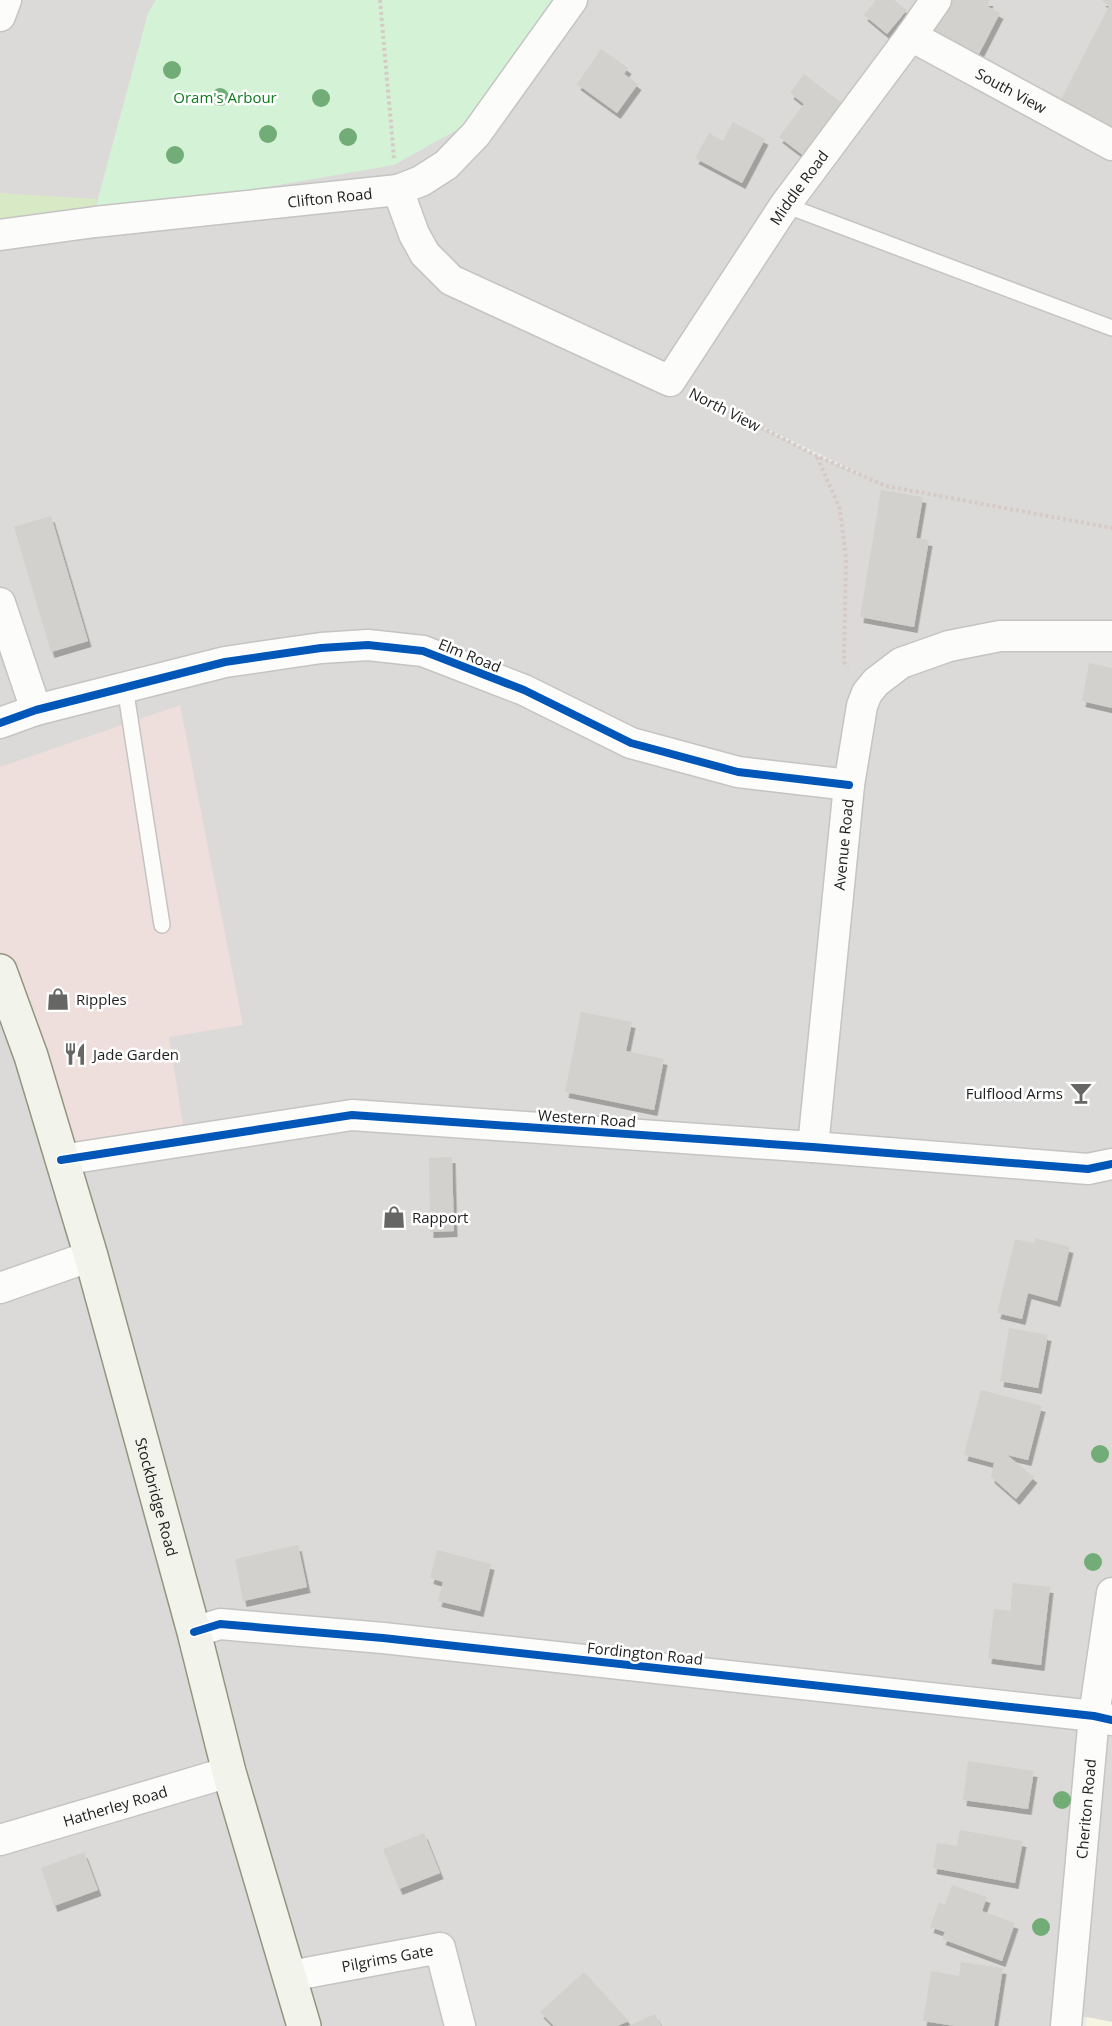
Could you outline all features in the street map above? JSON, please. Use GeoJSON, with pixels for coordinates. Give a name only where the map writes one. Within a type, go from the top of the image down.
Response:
{"type":"FeatureCollection","features":[{"type":"Feature","properties":{"kind":"main road","name":"Stockbridge Road"},"geometry":{"type":"LineString","coordinates":[[0,971],[31,1056],[92,1256],[230,1772],[304,2026]]}},
{"type":"Feature","properties":{"kind":"street"},"geometry":{"type":"LineString","coordinates":[[0,16],[6,0]]}},
{"type":"Feature","properties":{"kind":"street","name":"Clifton Road"},"geometry":{"type":"LineString","coordinates":[[0,235],[95,222],[398,190],[421,181],[446,165],[477,134],[572,0]]}},
{"type":"Feature","properties":{"kind":"street","name":"Middle Road"},"geometry":{"type":"LineString","coordinates":[[670,381],[784,205],[936,0]]}},
{"type":"Feature","properties":{"kind":"street","name":"South View"},"geometry":{"type":"LineString","coordinates":[[911,36],[1112,145]]}},
{"type":"Feature","properties":{"kind":"street"},"geometry":{"type":"LineString","coordinates":[[398,190],[414,234],[426,254],[451,280],[670,381]]}},
{"type":"Feature","properties":{"kind":"street"},"geometry":{"type":"LineString","coordinates":[[0,603],[36,710]]}},
{"type":"Feature","properties":{"kind":"street"},"geometry":{"type":"LineString","coordinates":[[867,693],[876,682],[901,663],[949,646],[1000,636],[1112,636]]}},
{"type":"Feature","properties":{"kind":"street","name":"Elm Road"},"geometry":{"type":"LineString","coordinates":[[0,723],[36,710],[225,662],[321,648],[368,645],[423,651],[524,690],[631,743],[738,772],[849,785]]}},
{"type":"Feature","properties":{"kind":"street","name":"Avenue Road"},"geometry":{"type":"LineString","coordinates":[[813,1148],[849,785],[862,706],[867,693]]}},
{"type":"Feature","properties":{"kind":"street","name":"Western Road"},"geometry":{"type":"LineString","coordinates":[[61,1160],[352,1115],[1088,1169],[1112,1164]]}},
{"type":"Feature","properties":{"kind":"street"},"geometry":{"type":"LineString","coordinates":[[0,1288],[92,1256]]}},
{"type":"Feature","properties":{"kind":"street","name":"Cheriton Road"},"geometry":{"type":"LineString","coordinates":[[1066,2026],[1103,1718],[1112,1593]]}},
{"type":"Feature","properties":{"kind":"street","name":"Fordington Road"},"geometry":{"type":"LineString","coordinates":[[194,1632],[220,1624],[382,1638],[1103,1718]]}},
{"type":"Feature","properties":{"kind":"street","name":"Hatherley Road"},"geometry":{"type":"LineString","coordinates":[[0,1840],[230,1772]]}},
{"type":"Feature","properties":{"kind":"street","name":"Pilgrims Gate"},"geometry":{"type":"LineString","coordinates":[[290,1976],[440,1948],[460,2026]]}},
{"type":"Feature","properties":{"kind":"lane"},"geometry":{"type":"LineString","coordinates":[[784,205],[1112,328]]}},
{"type":"Feature","properties":{"kind":"lane"},"geometry":{"type":"LineString","coordinates":[[125,687],[162,925]]}},
{"type":"Feature","properties":{"kind":"path"},"geometry":{"type":"LineString","coordinates":[[380,0],[398,190]]}},
{"type":"Feature","properties":{"kind":"path"},"geometry":{"type":"LineString","coordinates":[[817,456],[840,509],[846,558],[844,662],[867,693]]}},
{"type":"Feature","properties":{"kind":"shaded area"},"geometry":{"type":"Polygon","coordinates":[[[0,0],[1112,0],[1112,2022],[1068,2014],[1066,2026],[0,2026],[0,0]],[[712,402],[817,456],[867,477],[712,402]]]}},
{"type":"Feature","properties":{"kind":"shaded area"},"geometry":{"type":"Polygon","coordinates":[[[180,705],[243,1025],[169,1037],[185,1137],[76,1152],[0,950],[0,767],[180,705]]]}},
{"type":"Feature","properties":{"kind":"shaded area"},"geometry":{"type":"Polygon","coordinates":[[[1087,2017],[1112,2022],[1112,2026],[1086,2026],[1087,2017]]]}},
{"type":"Feature","properties":{"kind":"green space","name":"Oram's Arbour"},"geometry":{"type":"Polygon","coordinates":[[[156,0],[553,0],[464,126],[394,165],[93,217],[148,13],[156,0]]]}},
{"type":"Feature","properties":{"kind":"green space"},"geometry":{"type":"Polygon","coordinates":[[[0,193],[97,199],[93,217],[0,226],[0,193]]]}},
{"type":"Feature","properties":{"kind":"building"},"geometry":{"type":"Polygon","coordinates":[[[876,0],[894,0],[907,10],[887,34],[864,15],[876,0]]]}},
{"type":"Feature","properties":{"kind":"building"},"geometry":{"type":"Polygon","coordinates":[[[953,0],[990,0],[987,6],[1000,13],[978,56],[929,31],[953,0]]]}},
{"type":"Feature","properties":{"kind":"building"},"geometry":{"type":"Polygon","coordinates":[[[1102,0],[1112,0],[1112,134],[1058,105],[1109,6],[1102,0]]]}},
{"type":"Feature","properties":{"kind":"building"},"geometry":{"type":"Polygon","coordinates":[[[601,49],[628,68],[624,74],[638,84],[617,113],[577,84],[601,49]]]}},
{"type":"Feature","properties":{"kind":"building"},"geometry":{"type":"Polygon","coordinates":[[[804,74],[844,105],[804,156],[779,137],[804,104],[790,93],[804,74]]]}},
{"type":"Feature","properties":{"kind":"building"},"geometry":{"type":"Polygon","coordinates":[[[733,122],[765,139],[742,183],[695,158],[709,133],[723,141],[733,122]]]}},
{"type":"Feature","properties":{"kind":"building"},"geometry":{"type":"Polygon","coordinates":[[[881,490],[923,497],[916,538],[929,540],[914,627],[860,617],[881,490]]]}},
{"type":"Feature","properties":{"kind":"building"},"geometry":{"type":"Polygon","coordinates":[[[51,516],[88,641],[51,652],[14,527],[51,516]]]}},
{"type":"Feature","properties":{"kind":"building"},"geometry":{"type":"Polygon","coordinates":[[[1089,663],[1112,668],[1112,708],[1082,701],[1089,663]]]}},
{"type":"Feature","properties":{"kind":"building"},"geometry":{"type":"Polygon","coordinates":[[[581,1012],[632,1022],[626,1051],[664,1059],[654,1110],[565,1092],[581,1012]]]}},
{"type":"Feature","properties":{"kind":"building"},"geometry":{"type":"Polygon","coordinates":[[[452,1157],[454,1231],[430,1232],[429,1158],[452,1157]]]}},
{"type":"Feature","properties":{"kind":"building"},"geometry":{"type":"Polygon","coordinates":[[[1035,1238],[1070,1247],[1057,1301],[1028,1293],[1022,1319],[997,1313],[1015,1239],[1034,1243],[1035,1238]]]}},
{"type":"Feature","properties":{"kind":"building"},"geometry":{"type":"Polygon","coordinates":[[[1009,1328],[1048,1335],[1038,1388],[1000,1381],[1009,1328]]]}},
{"type":"Feature","properties":{"kind":"building"},"geometry":{"type":"Polygon","coordinates":[[[981,1390],[1042,1406],[1028,1460],[1007,1455],[1034,1477],[1016,1499],[991,1477],[994,1463],[964,1455],[981,1390]]]}},
{"type":"Feature","properties":{"kind":"building"},"geometry":{"type":"Polygon","coordinates":[[[298,1545],[307,1587],[243,1601],[235,1559],[298,1545]]]}},
{"type":"Feature","properties":{"kind":"building"},"geometry":{"type":"Polygon","coordinates":[[[437,1550],[491,1564],[480,1611],[438,1601],[443,1582],[430,1578],[437,1550]]]}},
{"type":"Feature","properties":{"kind":"building"},"geometry":{"type":"Polygon","coordinates":[[[1013,1583],[1050,1587],[1041,1665],[988,1658],[994,1609],[1010,1611],[1013,1583]]]}},
{"type":"Feature","properties":{"kind":"building"},"geometry":{"type":"Polygon","coordinates":[[[968,1761],[1034,1771],[1028,1809],[963,1800],[968,1761]]]}},
{"type":"Feature","properties":{"kind":"building"},"geometry":{"type":"Polygon","coordinates":[[[960,1830],[1023,1841],[1015,1883],[933,1868],[937,1843],[957,1846],[960,1830]]]}},
{"type":"Feature","properties":{"kind":"building"},"geometry":{"type":"Polygon","coordinates":[[[424,1833],[440,1873],[399,1889],[383,1849],[424,1833]]]}},
{"type":"Feature","properties":{"kind":"building"},"geometry":{"type":"Polygon","coordinates":[[[84,1852],[98,1890],[54,1906],[41,1868],[84,1852]]]}},
{"type":"Feature","properties":{"kind":"building"},"geometry":{"type":"Polygon","coordinates":[[[952,1885],[987,1897],[982,1911],[1015,1923],[1002,1961],[942,1939],[945,1932],[930,1927],[939,1902],[945,1905],[952,1885]]]}},
{"type":"Feature","properties":{"kind":"building"},"geometry":{"type":"Polygon","coordinates":[[[961,1962],[1003,1968],[994,2026],[955,2026],[923,2021],[931,1971],[959,1976],[961,1962]]]}},
{"type":"Feature","properties":{"kind":"building"},"geometry":{"type":"Polygon","coordinates":[[[584,1972],[629,2021],[617,2026],[554,2026],[540,2012],[584,1972]]]}},
{"type":"Feature","properties":{"kind":"building"},"geometry":{"type":"Polygon","coordinates":[[[655,2014],[661,2026],[628,2026],[655,2014]]]}},
{"type":"Feature","properties":{"kind":"cycle path"},"geometry":{"type":"LineString","coordinates":[[0,723],[36,710],[225,662],[321,648],[368,645],[423,651],[524,690],[631,743],[738,772],[849,785]]}},
{"type":"Feature","properties":{"kind":"cycle path"},"geometry":{"type":"LineString","coordinates":[[61,1160],[352,1115],[813,1147],[1088,1169],[1112,1164]]}},
{"type":"Feature","properties":{"kind":"cycle path"},"geometry":{"type":"LineString","coordinates":[[194,1632],[220,1624],[383,1638],[1094,1716],[1112,1720]]}},
{"type":"Feature","properties":{"kind":"place","name":"Ripples"},"geometry":{"type":"Point","coordinates":[58,999]}},
{"type":"Feature","properties":{"kind":"place","name":"Jade Garden"},"geometry":{"type":"Point","coordinates":[75,1054]}},
{"type":"Feature","properties":{"kind":"place","name":"Fulflood Arms"},"geometry":{"type":"Point","coordinates":[1081,1093]}},
{"type":"Feature","properties":{"kind":"place","name":"Rapport"},"geometry":{"type":"Point","coordinates":[394,1217]}}]}
